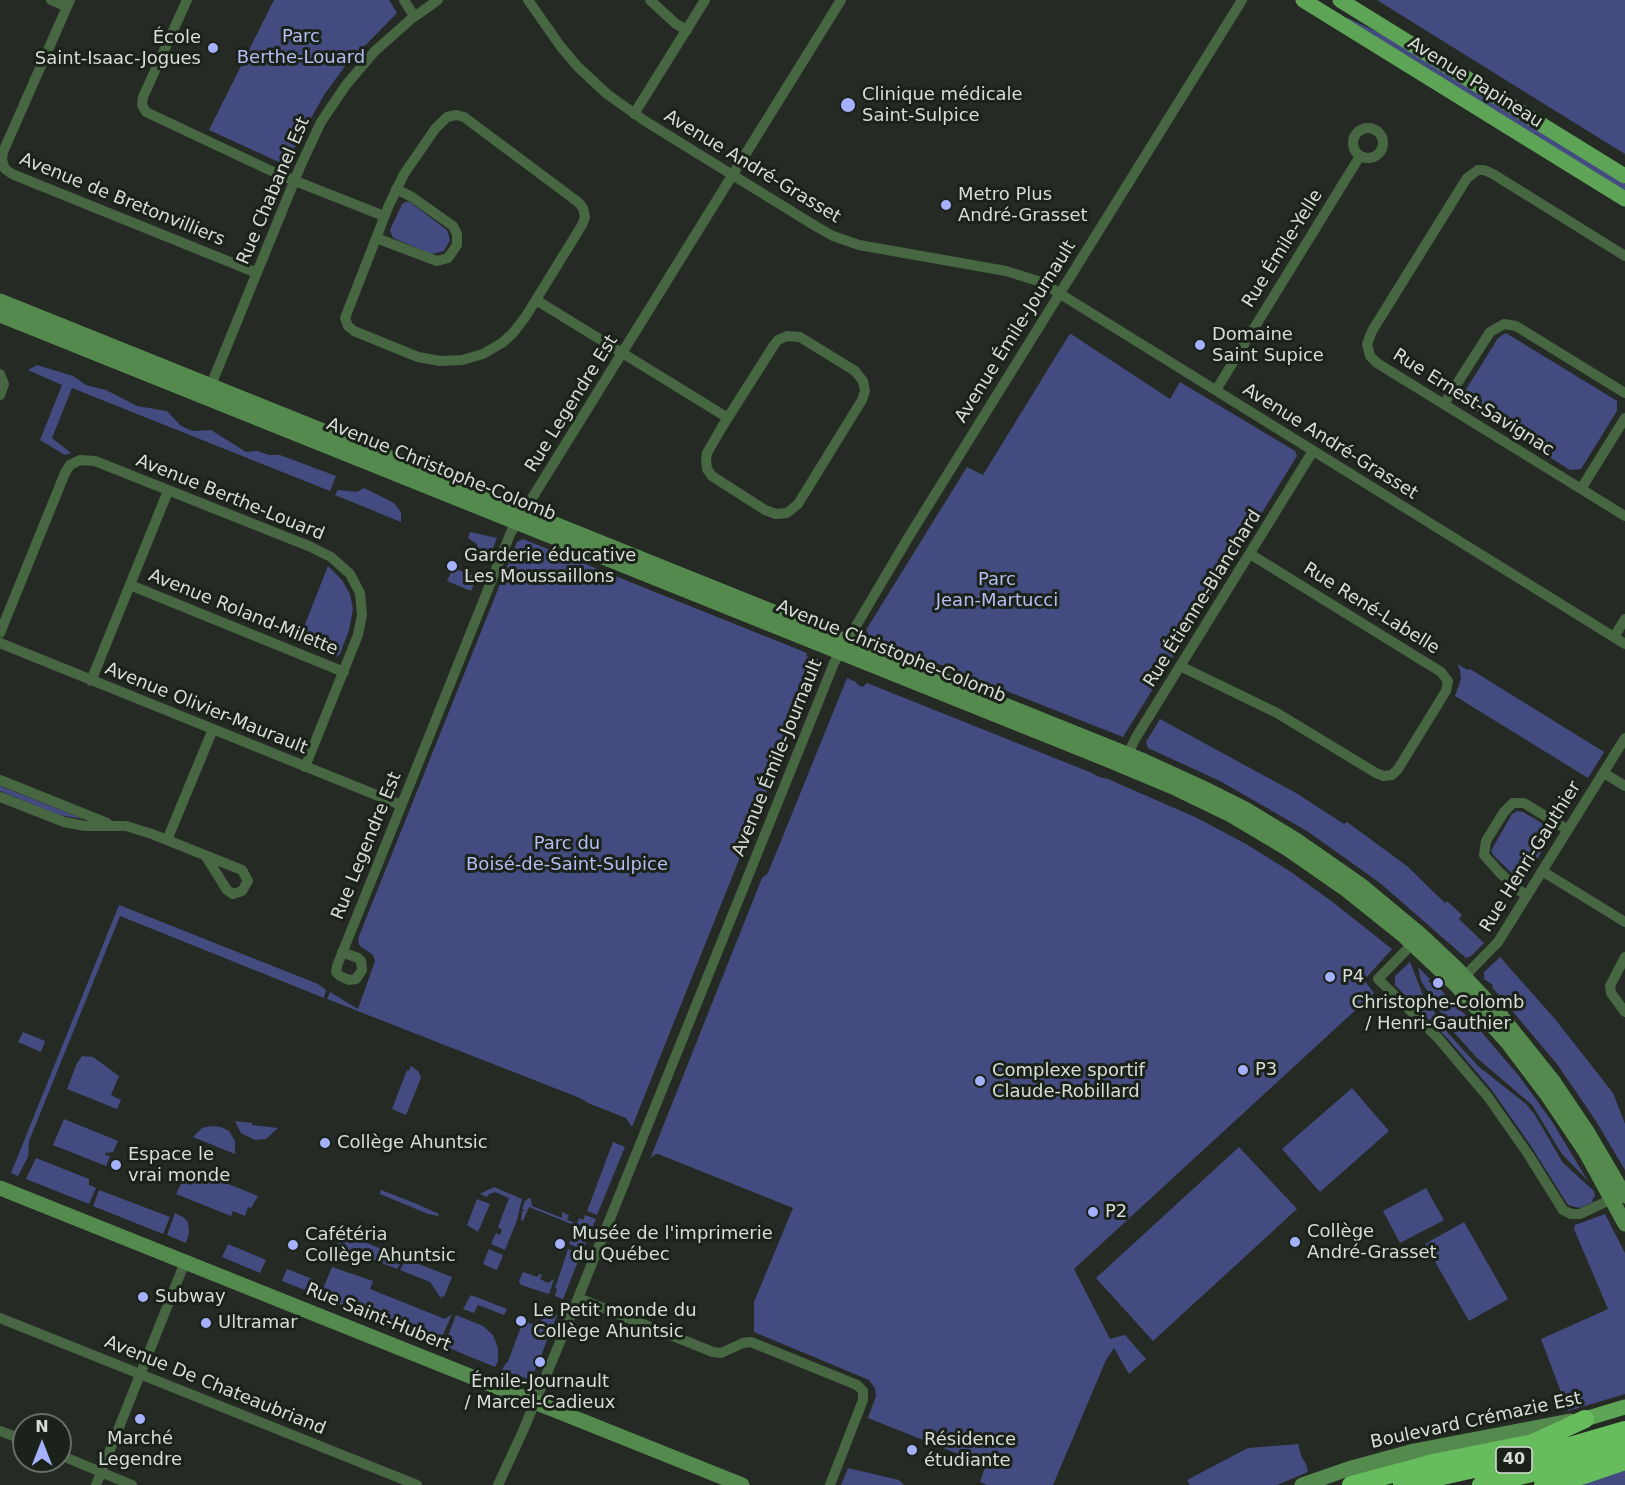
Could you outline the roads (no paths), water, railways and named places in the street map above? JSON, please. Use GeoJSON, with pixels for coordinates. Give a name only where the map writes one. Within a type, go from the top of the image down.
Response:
{"type":"FeatureCollection","features":[{"type":"Feature","properties":{"kind":"highway"},"geometry":{"type":"LineString","coordinates":[[1351,1485],[1433,1463],[1533,1443],[1585,1419]]}},
{"type":"Feature","properties":{"kind":"highway","name":"40"},"geometry":{"type":"LineString","coordinates":[[1402,1485],[1535,1455],[1625,1430]]}},
{"type":"Feature","properties":{"kind":"highway","name":"40"},"geometry":{"type":"LineString","coordinates":[[1481,1485],[1570,1464],[1625,1448]]}},
{"type":"Feature","properties":{"kind":"highway"},"geometry":{"type":"LineString","coordinates":[[1543,1485],[1584,1475],[1625,1461]]}},
{"type":"Feature","properties":{"kind":"main road","name":"Avenue Papineau"},"geometry":{"type":"LineString","coordinates":[[1304,0],[1625,199]]}},
{"type":"Feature","properties":{"kind":"main road","name":"Avenue Papineau"},"geometry":{"type":"LineString","coordinates":[[1340,0],[1625,176]]}},
{"type":"Feature","properties":{"kind":"main road","name":"Avenue Christophe-Colomb"},"geometry":{"type":"LineString","coordinates":[[0,301],[209,392],[1126,760],[1277,842],[1417,939],[1460,981],[1501,1016],[1553,1081],[1588,1133],[1621,1196],[1625,1224]]}},
{"type":"Feature","properties":{"kind":"main road","name":"Avenue Christophe-Colomb"},"geometry":{"type":"LineString","coordinates":[[0,315],[209,392]]}},
{"type":"Feature","properties":{"kind":"main road","name":"Rue Saint-Hubert"},"geometry":{"type":"LineString","coordinates":[[0,1188],[742,1485]]}},
{"type":"Feature","properties":{"kind":"main road","name":"Boulevard Crémazie Est"},"geometry":{"type":"LineString","coordinates":[[1302,1485],[1348,1469],[1414,1451],[1585,1419],[1625,1407]]}},
{"type":"Feature","properties":{"kind":"street","name":"Avenue de Bretonvilliers"},"geometry":{"type":"LineString","coordinates":[[51,0],[69,4],[3,152],[2,160],[5,169],[12,174],[257,273]]}},
{"type":"Feature","properties":{"kind":"street"},"geometry":{"type":"LineString","coordinates":[[187,0],[144,95],[142,102],[144,110],[152,116],[294,180],[384,216]]}},
{"type":"Feature","properties":{"kind":"street"},"geometry":{"type":"LineString","coordinates":[[404,0],[414,16]]}},
{"type":"Feature","properties":{"kind":"street","name":"Rue Chabanel Est"},"geometry":{"type":"LineString","coordinates":[[209,392],[294,180],[317,129],[346,85],[375,51],[414,16],[438,0]]}},
{"type":"Feature","properties":{"kind":"street","name":"Avenue André-Grasset"},"geometry":{"type":"LineString","coordinates":[[528,0],[550,33],[578,67],[600,88],[634,114],[817,227],[841,240],[1014,272],[1034,279],[1625,644]]}},
{"type":"Feature","properties":{"kind":"street"},"geometry":{"type":"LineString","coordinates":[[650,0],[673,21],[687,30]]}},
{"type":"Feature","properties":{"kind":"street"},"geometry":{"type":"LineString","coordinates":[[634,114],[705,0]]}},
{"type":"Feature","properties":{"kind":"street","name":"Rue Legendre Est"},"geometry":{"type":"LineString","coordinates":[[342,952],[506,542],[841,0]]}},
{"type":"Feature","properties":{"kind":"street","name":"Avenue Émile-Journault"},"geometry":{"type":"LineString","coordinates":[[498,1485],[578,1298],[817,705],[843,647],[1242,0]]}},
{"type":"Feature","properties":{"kind":"street"},"geometry":{"type":"LineString","coordinates":[[459,115],[578,202],[584,211],[584,222],[513,333],[483,354],[447,361],[426,359],[410,353],[352,330],[346,321],[347,311],[384,216],[408,166],[435,129],[447,117],[459,115]]}},
{"type":"Feature","properties":{"kind":"street","name":"Rue Émile-Yelle"},"geometry":{"type":"LineString","coordinates":[[1215,390],[1360,156]]}},
{"type":"Feature","properties":{"kind":"street","name":"Rue Ernest-Savignac"},"geometry":{"type":"LineString","coordinates":[[1625,256],[1490,172],[1478,170],[1467,178],[1372,331],[1367,344],[1368,353],[1374,360],[1625,516]]}},
{"type":"Feature","properties":{"kind":"street"},"geometry":{"type":"LineString","coordinates":[[376,238],[437,261],[448,258],[457,245],[458,237],[453,226],[412,197],[396,189]]}},
{"type":"Feature","properties":{"kind":"street"},"geometry":{"type":"LineString","coordinates":[[536,300],[728,418]]}},
{"type":"Feature","properties":{"kind":"street"},"geometry":{"type":"LineString","coordinates":[[1444,404],[1490,332],[1504,324],[1516,326],[1625,393]]}},
{"type":"Feature","properties":{"kind":"street"},"geometry":{"type":"LineString","coordinates":[[787,336],[800,337],[855,371],[864,384],[862,400],[798,504],[783,514],[769,512],[715,478],[708,471],[705,462],[707,453],[728,418],[776,343],[787,336]]}},
{"type":"Feature","properties":{"kind":"street"},"geometry":{"type":"LineString","coordinates":[[0,374],[4,384],[0,395]]}},
{"type":"Feature","properties":{"kind":"street"},"geometry":{"type":"LineString","coordinates":[[1581,489],[1625,418]]}},
{"type":"Feature","properties":{"kind":"street","name":"Rue Étienne-Blanchard"},"geometry":{"type":"LineString","coordinates":[[1126,760],[1180,666],[1314,452]]}},
{"type":"Feature","properties":{"kind":"street","name":"Avenue Berthe-Louard"},"geometry":{"type":"LineString","coordinates":[[0,633],[65,473],[70,465],[80,460],[91,460],[311,548],[331,557],[347,570],[358,588],[362,615],[360,630],[305,767]]}},
{"type":"Feature","properties":{"kind":"street"},"geometry":{"type":"LineString","coordinates":[[92,681],[168,491]]}},
{"type":"Feature","properties":{"kind":"street","name":"Rue René-Labelle"},"geometry":{"type":"LineString","coordinates":[[1180,666],[1290,720],[1379,775],[1390,776],[1398,769],[1446,691],[1449,683],[1446,676],[1250,554]]}},
{"type":"Feature","properties":{"kind":"street","name":"Avenue Roland-Milette"},"geometry":{"type":"LineString","coordinates":[[130,585],[344,672]]}},
{"type":"Feature","properties":{"kind":"street"},"geometry":{"type":"LineString","coordinates":[[1614,637],[1625,619]]}},
{"type":"Feature","properties":{"kind":"street","name":"Avenue Olivier-Maurault"},"geometry":{"type":"LineString","coordinates":[[0,644],[401,805]]}},
{"type":"Feature","properties":{"kind":"street"},"geometry":{"type":"LineString","coordinates":[[167,840],[213,729]]}},
{"type":"Feature","properties":{"kind":"street","name":"Rue Henri-Gauthier"},"geometry":{"type":"LineString","coordinates":[[1460,981],[1496,946],[1625,738]]}},
{"type":"Feature","properties":{"kind":"street"},"geometry":{"type":"LineString","coordinates":[[1604,773],[1625,786]]}},
{"type":"Feature","properties":{"kind":"street"},"geometry":{"type":"LineString","coordinates":[[0,780],[112,825]]}},
{"type":"Feature","properties":{"kind":"street"},"geometry":{"type":"LineString","coordinates":[[0,797],[64,822],[85,826],[112,825],[137,828],[205,855]]}},
{"type":"Feature","properties":{"kind":"street"},"geometry":{"type":"LineString","coordinates":[[1526,896],[1484,855],[1485,844],[1504,812],[1513,803],[1524,803],[1568,830]]}},
{"type":"Feature","properties":{"kind":"street"},"geometry":{"type":"LineString","coordinates":[[1542,871],[1625,922]]}},
{"type":"Feature","properties":{"kind":"street"},"geometry":{"type":"LineString","coordinates":[[1417,939],[1378,979],[1429,1028],[1473,1079],[1516,1136],[1563,1210],[1571,1214],[1580,1214],[1621,1196]]}},
{"type":"Feature","properties":{"kind":"street"},"geometry":{"type":"LineString","coordinates":[[1625,957],[1612,978],[1610,986],[1611,993],[1625,1012]]}},
{"type":"Feature","properties":{"kind":"street"},"geometry":{"type":"LineString","coordinates":[[96,1485],[185,1262]]}},
{"type":"Feature","properties":{"kind":"street"},"geometry":{"type":"LineString","coordinates":[[578,1298],[713,1352],[721,1353],[743,1343],[751,1342],[857,1385],[864,1393],[862,1404],[830,1485]]}},
{"type":"Feature","properties":{"kind":"street","name":"Avenue De Chateaubriand"},"geometry":{"type":"LineString","coordinates":[[0,1318],[417,1485]]}},
{"type":"Feature","properties":{"kind":"street"},"geometry":{"type":"LineString","coordinates":[[72,1460],[132,1485]]}},
{"type":"Feature","properties":{"kind":"place","name":"École Saint-Isaac-Jogues"},"geometry":{"type":"Point","coordinates":[213,48]}},
{"type":"Feature","properties":{"kind":"place","name":"Clinique médicale Saint-Sulpice"},"geometry":{"type":"Point","coordinates":[848,105]}},
{"type":"Feature","properties":{"kind":"place","name":"Metro Plus André-Grasset"},"geometry":{"type":"Point","coordinates":[946,205]}},
{"type":"Feature","properties":{"kind":"place","name":"Domaine Saint Supice"},"geometry":{"type":"Point","coordinates":[1200,345]}},
{"type":"Feature","properties":{"kind":"place","name":"Garderie éducative Les Moussaillons"},"geometry":{"type":"Point","coordinates":[452,566]}},
{"type":"Feature","properties":{"kind":"place","name":"P4"},"geometry":{"type":"Point","coordinates":[1330,977]}},
{"type":"Feature","properties":{"kind":"place","name":"Christophe-Colomb / Henri-Gauthier"},"geometry":{"type":"Point","coordinates":[1438,983]}},
{"type":"Feature","properties":{"kind":"place","name":"P3"},"geometry":{"type":"Point","coordinates":[1243,1070]}},
{"type":"Feature","properties":{"kind":"place","name":"Complexe sportif Claude-Robillard"},"geometry":{"type":"Point","coordinates":[980,1081]}},
{"type":"Feature","properties":{"kind":"place","name":"Collège Ahuntsic"},"geometry":{"type":"Point","coordinates":[325,1143]}},
{"type":"Feature","properties":{"kind":"place","name":"Espace le vrai monde"},"geometry":{"type":"Point","coordinates":[116,1165]}},
{"type":"Feature","properties":{"kind":"place","name":"P2"},"geometry":{"type":"Point","coordinates":[1093,1212]}},
{"type":"Feature","properties":{"kind":"place","name":"Collège André-Grasset"},"geometry":{"type":"Point","coordinates":[1295,1242]}},
{"type":"Feature","properties":{"kind":"place","name":"Musée de l'imprimerie du Québec"},"geometry":{"type":"Point","coordinates":[560,1244]}},
{"type":"Feature","properties":{"kind":"place","name":"Cafétéria Collège Ahuntsic"},"geometry":{"type":"Point","coordinates":[293,1245]}},
{"type":"Feature","properties":{"kind":"place","name":"Subway"},"geometry":{"type":"Point","coordinates":[143,1297]}},
{"type":"Feature","properties":{"kind":"place","name":"Le Petit monde du Collège Ahuntsic"},"geometry":{"type":"Point","coordinates":[521,1321]}},
{"type":"Feature","properties":{"kind":"place","name":"Ultramar"},"geometry":{"type":"Point","coordinates":[206,1323]}},
{"type":"Feature","properties":{"kind":"place","name":"Émile-Journault / Marcel-Cadieux"},"geometry":{"type":"Point","coordinates":[540,1362]}},
{"type":"Feature","properties":{"kind":"place","name":"Marché Legendre"},"geometry":{"type":"Point","coordinates":[140,1419]}},
{"type":"Feature","properties":{"kind":"place","name":"Résidence étudiante"},"geometry":{"type":"Point","coordinates":[912,1450]}},
{"type":"Feature","properties":{"kind":"park label","name":"Parc Berthe-Louard"},"geometry":{"type":"Point","coordinates":[301,47]}},
{"type":"Feature","properties":{"kind":"park label","name":"Parc Jean-Martucci"},"geometry":{"type":"Point","coordinates":[997,590]}},
{"type":"Feature","properties":{"kind":"park label","name":"Parc du Boisé-de-Saint-Sulpice"},"geometry":{"type":"Point","coordinates":[567,854]}}]}
